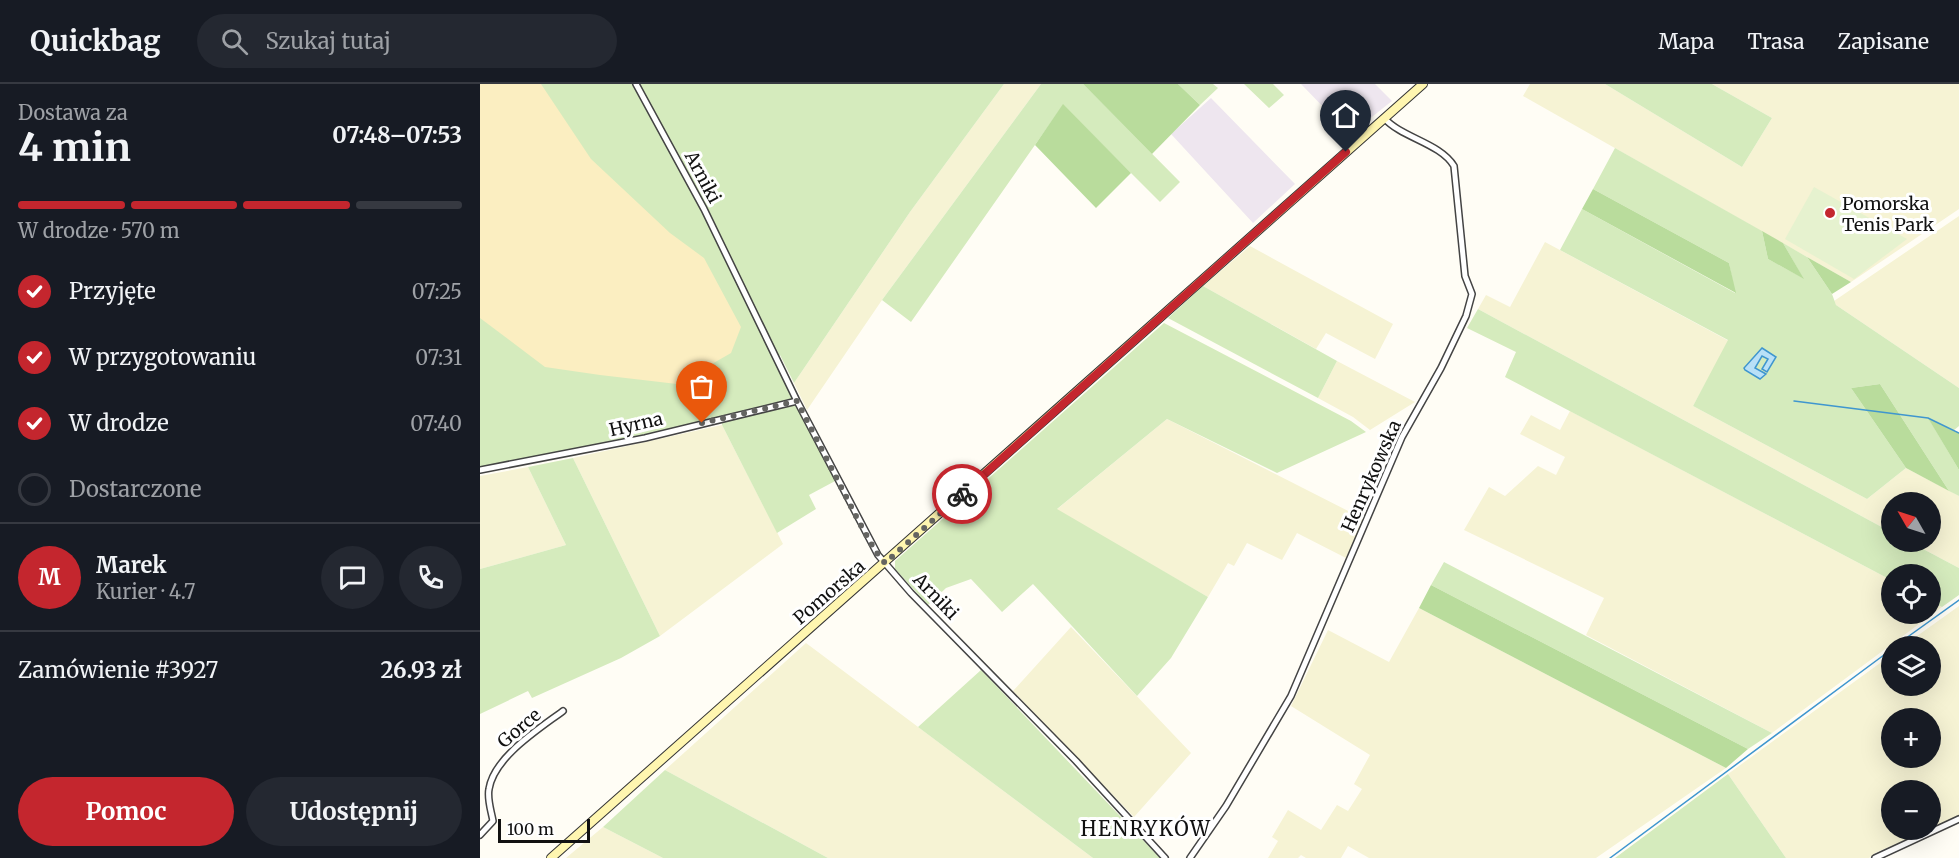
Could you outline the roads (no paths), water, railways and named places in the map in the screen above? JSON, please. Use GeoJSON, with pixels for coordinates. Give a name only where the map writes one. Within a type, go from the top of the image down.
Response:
{"type":"FeatureCollection","features":[{"type":"Feature","properties":{"kind":"street","name":"Arniki"},"geometry":{"type":"LineString","coordinates":[[636,84],[704,209],[797,401],[876,552],[911,593],[1076,761],[1164,858]]}},
{"type":"Feature","properties":{"kind":"street","name":"Pomorska"},"geometry":{"type":"LineString","coordinates":[[551,858],[1423,84]]}},
{"type":"Feature","properties":{"kind":"street","name":"Henrykowska"},"geometry":{"type":"LineString","coordinates":[[1190,858],[1226,806],[1291,696],[1402,437],[1441,368],[1466,316],[1472,298],[1465,276],[1454,165],[1442,154],[1393,126],[1384,118]]}},
{"type":"Feature","properties":{"kind":"street","name":"Hyrna"},"geometry":{"type":"LineString","coordinates":[[480,470],[645,438],[797,401]]}},
{"type":"Feature","properties":{"kind":"street","name":"Gorce"},"geometry":{"type":"LineString","coordinates":[[480,835],[493,822],[489,791],[498,766],[531,735],[563,711]]}},
{"type":"Feature","properties":{"kind":"street"},"geometry":{"type":"LineString","coordinates":[[1875,858],[1959,819]]}},
{"type":"Feature","properties":{"kind":"water"},"geometry":{"type":"Polygon","coordinates":[[[1762,348],[1776,357],[1767,372],[1762,369],[1768,359],[1762,356],[1755,368],[1766,374],[1760,379],[1744,368],[1762,348]]]}},
{"type":"Feature","properties":{"kind":"waterway"},"geometry":{"type":"LineString","coordinates":[[1794,401],[1928,418],[1959,433]]}},
{"type":"Feature","properties":{"kind":"waterway"},"geometry":{"type":"LineString","coordinates":[[1909,636],[1959,600]]}},
{"type":"Feature","properties":{"kind":"waterway"},"geometry":{"type":"LineString","coordinates":[[1610,858],[1881,657]]}},
{"type":"Feature","properties":{"kind":"place","name":"Pomorska Tenis Park"},"geometry":{"type":"Point","coordinates":[1830,213]}},
{"type":"Feature","properties":{"kind":"district","name":"HENRYKÓW"},"geometry":{"type":"Point","coordinates":[1146,828]}}]}
